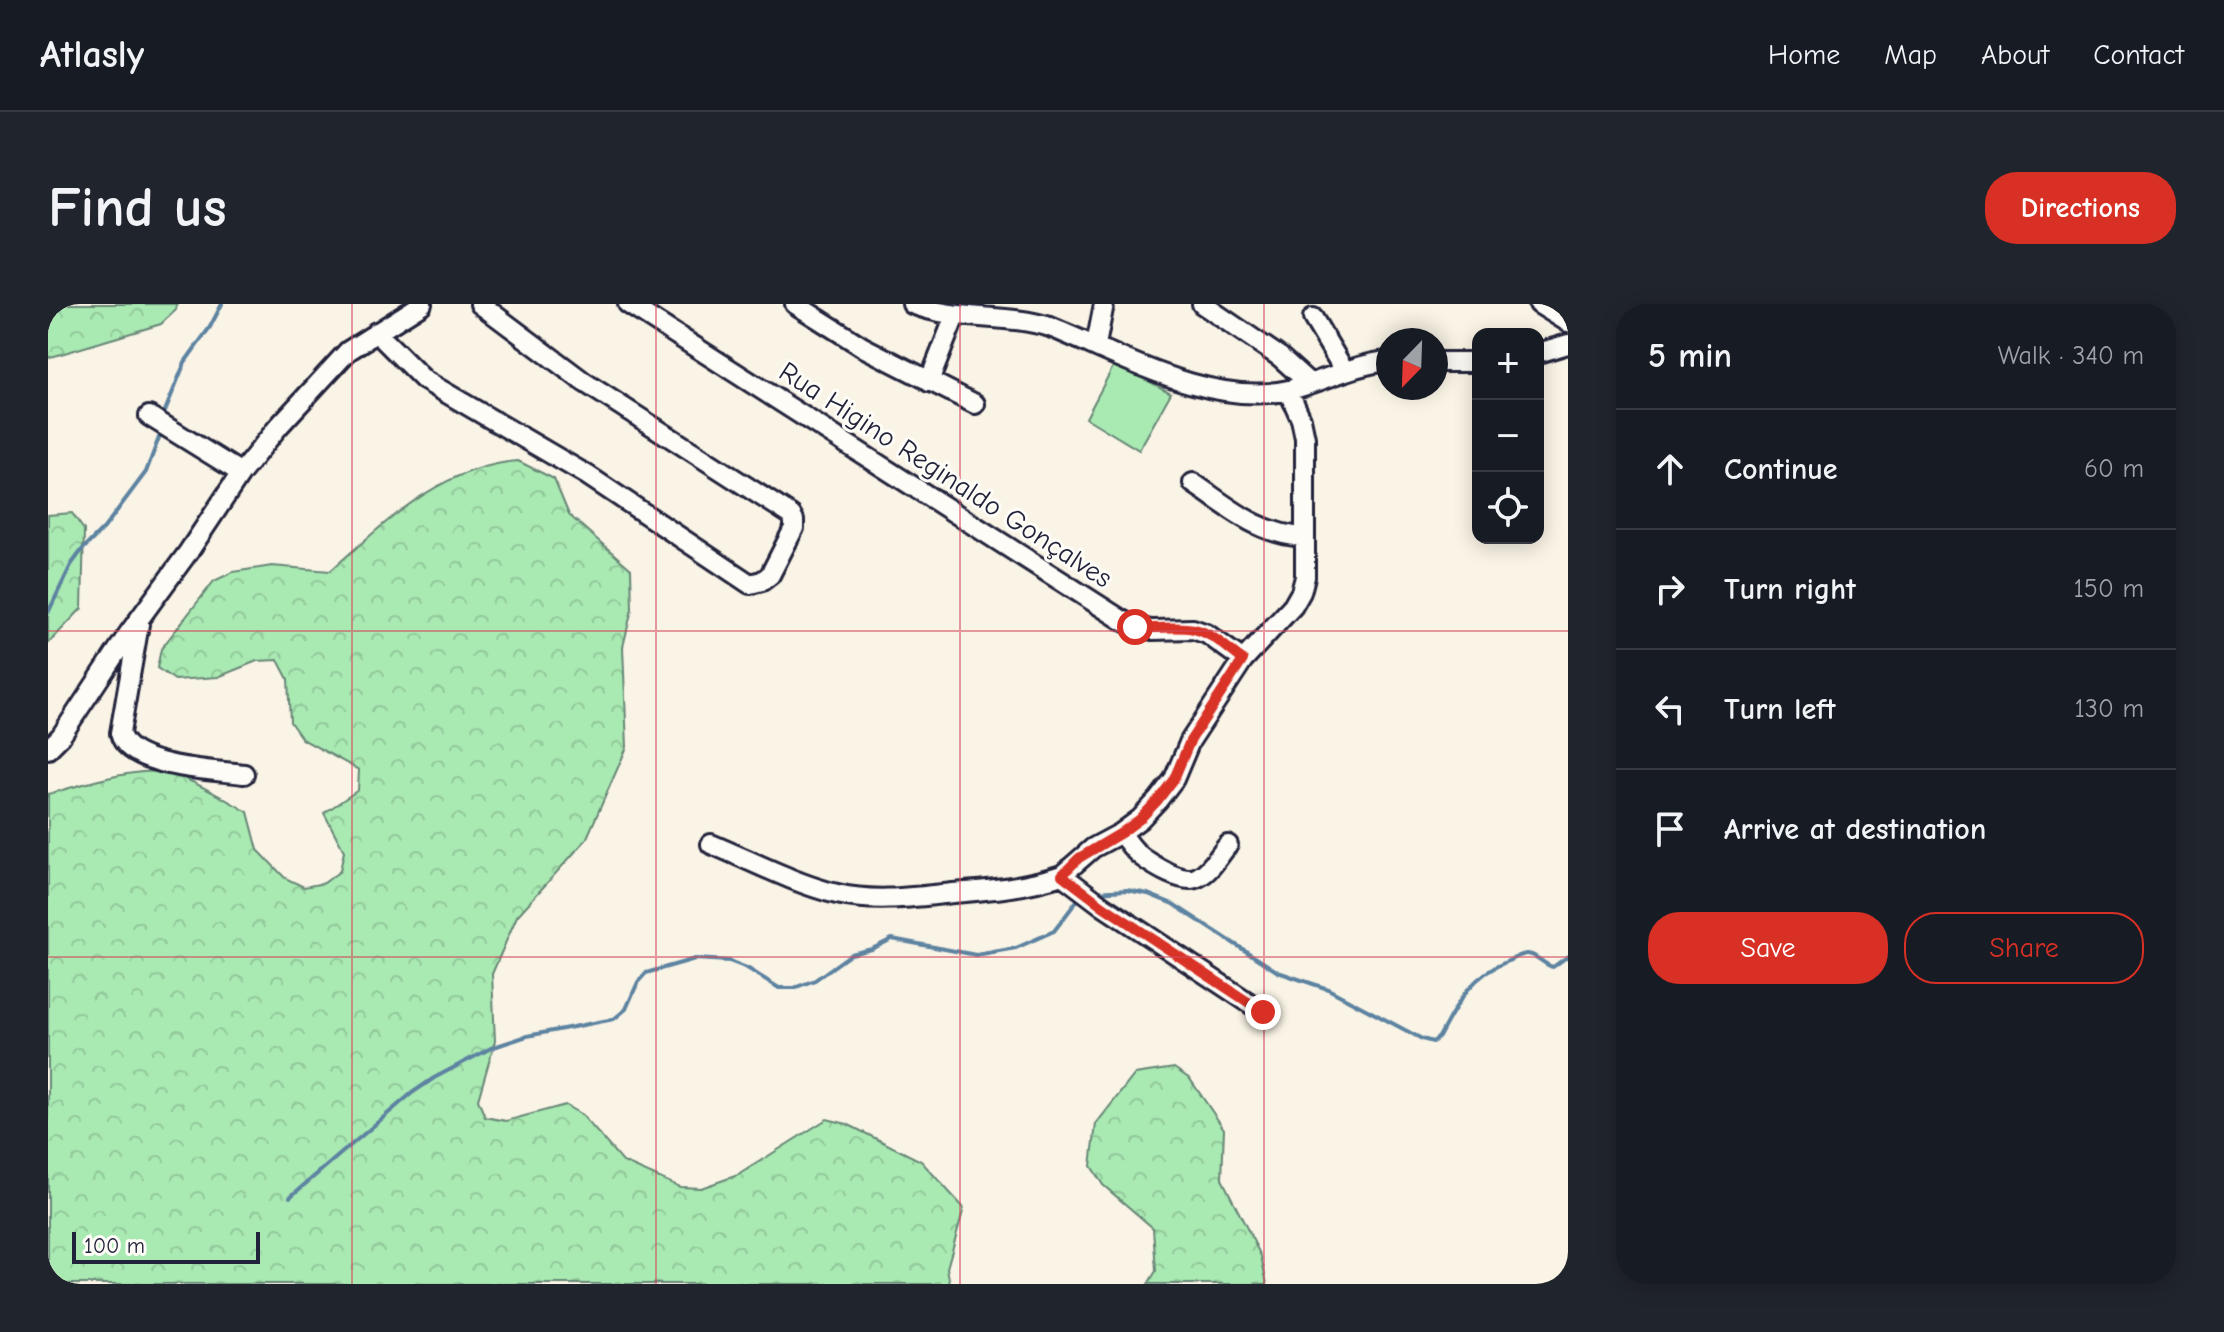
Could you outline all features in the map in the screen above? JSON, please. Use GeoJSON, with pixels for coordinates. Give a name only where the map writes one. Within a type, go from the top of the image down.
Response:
{"type":"FeatureCollection","features":[{"type":"Feature","properties":{"kind":"street"},"geometry":{"type":"LineString","coordinates":[[48,749],[241,473],[339,359],[422,304]]}},
{"type":"Feature","properties":{"kind":"street"},"geometry":{"type":"LineString","coordinates":[[376,332],[424,380],[587,475],[750,584],[770,575],[794,528],[791,515],[584,382],[480,304]]}},
{"type":"Feature","properties":{"kind":"street","name":"Rua Higino Reginaldo Gonçalves"},"geometry":{"type":"LineString","coordinates":[[628,304],[1122,620],[1135,627],[1152,630],[1193,629],[1207,634],[1243,660]]}},
{"type":"Feature","properties":{"kind":"street"},"geometry":{"type":"LineString","coordinates":[[795,304],[842,335],[975,404]]}},
{"type":"Feature","properties":{"kind":"street"},"geometry":{"type":"LineString","coordinates":[[912,304],[955,316],[1013,311],[1164,374],[1209,389],[1255,394],[1288,390],[1356,366],[1376,363]]}},
{"type":"Feature","properties":{"kind":"street"},"geometry":{"type":"LineString","coordinates":[[1096,345],[1104,304]]}},
{"type":"Feature","properties":{"kind":"street"},"geometry":{"type":"LineString","coordinates":[[1202,304],[1280,357],[1309,383]]}},
{"type":"Feature","properties":{"kind":"street"},"geometry":{"type":"LineString","coordinates":[[1539,304],[1568,322]]}},
{"type":"Feature","properties":{"kind":"street"},"geometry":{"type":"LineString","coordinates":[[929,382],[955,316]]}},
{"type":"Feature","properties":{"kind":"street"},"geometry":{"type":"LineString","coordinates":[[1313,318],[1344,370]]}},
{"type":"Feature","properties":{"kind":"street"},"geometry":{"type":"LineString","coordinates":[[1544,351],[1568,344]]}},
{"type":"Feature","properties":{"kind":"street"},"geometry":{"type":"LineString","coordinates":[[1448,362],[1472,362]]}},
{"type":"Feature","properties":{"kind":"street"},"geometry":{"type":"LineString","coordinates":[[711,844],[836,893],[866,898],[922,897],[1013,888],[1062,875],[1093,848],[1140,819],[1174,779],[1190,741],[1243,660],[1293,606],[1301,592],[1305,577],[1305,438],[1301,419],[1288,390]]}},
{"type":"Feature","properties":{"kind":"street"},"geometry":{"type":"LineString","coordinates":[[149,416],[241,473]]}},
{"type":"Feature","properties":{"kind":"street"},"geometry":{"type":"LineString","coordinates":[[1193,483],[1273,533],[1305,537]]}},
{"type":"Feature","properties":{"kind":"street"},"geometry":{"type":"LineString","coordinates":[[140,617],[120,733],[122,741],[129,749],[148,759],[244,774]]}},
{"type":"Feature","properties":{"kind":"street"},"geometry":{"type":"LineString","coordinates":[[1121,833],[1143,858],[1188,880],[1205,873],[1228,845]]}},
{"type":"Feature","properties":{"kind":"street"},"geometry":{"type":"LineString","coordinates":[[1062,875],[1103,906],[1263,1012]]}},
{"type":"Feature","properties":{"kind":"green space"},"geometry":{"type":"Polygon","coordinates":[[[48,304],[177,304],[176,310],[161,324],[48,358],[48,304]]]}},
{"type":"Feature","properties":{"kind":"green space"},"geometry":{"type":"Polygon","coordinates":[[[1115,363],[1171,393],[1139,450],[1086,418],[1115,363]]]}},
{"type":"Feature","properties":{"kind":"green space"},"geometry":{"type":"Polygon","coordinates":[[[518,461],[554,479],[569,515],[631,569],[632,609],[623,647],[627,747],[586,840],[517,916],[492,974],[495,1041],[478,1100],[485,1117],[506,1121],[565,1105],[582,1115],[623,1162],[680,1187],[701,1188],[738,1175],[827,1119],[847,1124],[921,1161],[964,1208],[947,1268],[950,1284],[48,1284],[48,794],[126,774],[170,773],[248,812],[258,850],[285,878],[304,887],[324,883],[340,871],[344,851],[324,813],[358,790],[359,770],[302,739],[290,722],[288,679],[278,660],[257,661],[218,677],[175,680],[157,668],[161,649],[214,581],[233,572],[272,566],[330,571],[394,516],[439,486],[490,465],[518,461]]]}},
{"type":"Feature","properties":{"kind":"green space"},"geometry":{"type":"Polygon","coordinates":[[[72,513],[84,530],[82,608],[48,644],[48,515],[72,513]]]}},
{"type":"Feature","properties":{"kind":"green space"},"geometry":{"type":"Polygon","coordinates":[[[1174,1068],[1190,1079],[1224,1129],[1222,1179],[1261,1256],[1267,1284],[1148,1284],[1156,1271],[1153,1228],[1103,1185],[1091,1166],[1096,1124],[1135,1074],[1174,1068]]]}},
{"type":"Feature","properties":{"kind":"waterway"},"geometry":{"type":"LineString","coordinates":[[165,411],[185,362],[222,304]]}},
{"type":"Feature","properties":{"kind":"waterway"},"geometry":{"type":"LineString","coordinates":[[48,613],[71,565],[104,528],[146,472],[160,435]]}},
{"type":"Feature","properties":{"kind":"waterway"},"geometry":{"type":"LineString","coordinates":[[1095,892],[1127,890],[1173,904],[1278,972],[1328,989],[1433,1042],[1466,992],[1495,967],[1526,954],[1553,967],[1568,956]]}},
{"type":"Feature","properties":{"kind":"waterway"},"geometry":{"type":"LineString","coordinates":[[290,1197],[412,1093],[434,1078],[491,1048],[527,1036],[614,1019],[626,1009],[638,982],[646,973],[695,959],[729,961],[779,988],[794,988],[815,980],[851,954],[872,949],[892,939],[976,955],[1016,948],[1054,931],[1076,902]]}},
{"type":"Feature","properties":{"kind":"route"},"geometry":{"type":"LineString","coordinates":[[1135,627],[1152,630],[1193,629],[1207,634],[1243,660],[1190,741],[1174,779],[1158,800],[1140,819],[1079,858],[1062,875],[1103,906],[1263,1012]]}}]}
